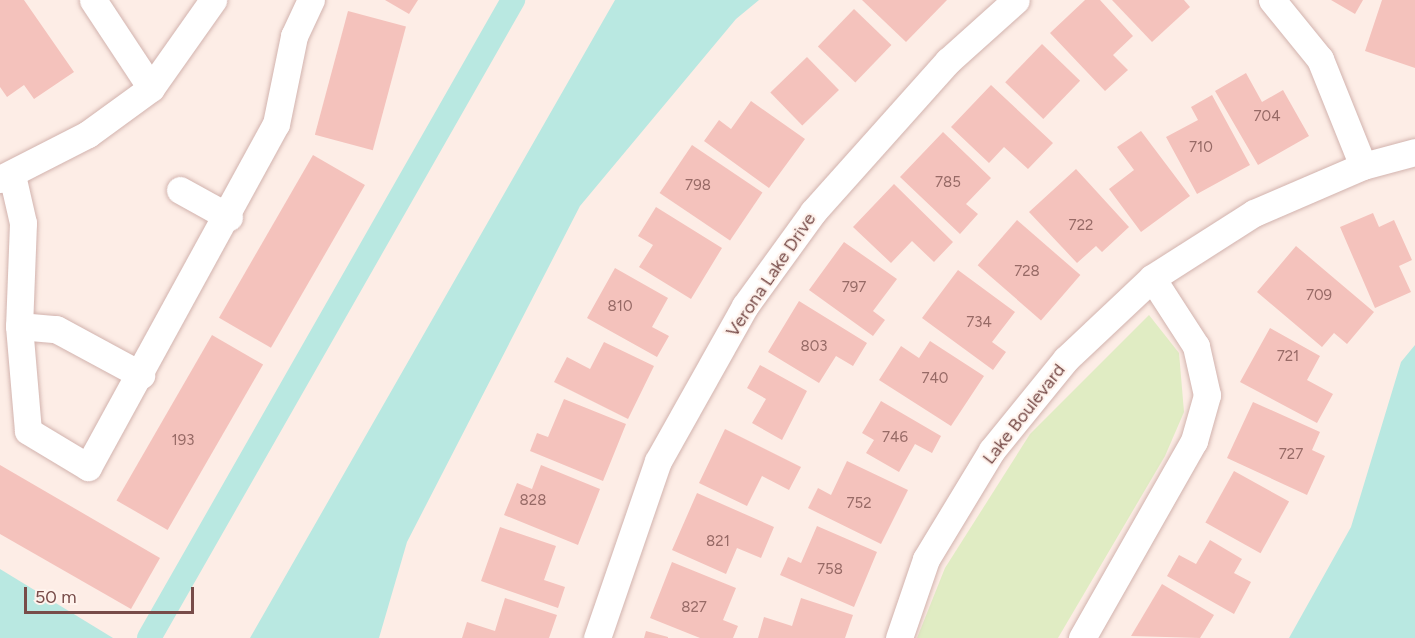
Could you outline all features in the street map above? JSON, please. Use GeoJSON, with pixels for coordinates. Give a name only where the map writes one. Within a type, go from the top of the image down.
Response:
{"type":"FeatureCollection","features":[{"type":"Feature","properties":{"kind":"street"},"geometry":{"type":"LineString","coordinates":[[93,0],[151,88]]}},
{"type":"Feature","properties":{"kind":"street"},"geometry":{"type":"LineString","coordinates":[[213,0],[151,88],[88,134],[6,177],[23,224],[19,326],[28,431],[88,467],[229,217],[276,124],[294,36],[310,0]]}},
{"type":"Feature","properties":{"kind":"street","name":"Verona Lake Drive"},"geometry":{"type":"LineString","coordinates":[[597,638],[658,461],[745,306],[821,203],[948,61],[1016,0]]}},
{"type":"Feature","properties":{"kind":"street"},"geometry":{"type":"LineString","coordinates":[[1272,0],[1320,59],[1363,166]]}},
{"type":"Feature","properties":{"kind":"street","name":"Lake Boulevard"},"geometry":{"type":"LineString","coordinates":[[899,638],[926,559],[992,450],[1066,359],[1152,278],[1254,213],[1363,166],[1415,152]]}},
{"type":"Feature","properties":{"kind":"street"},"geometry":{"type":"LineString","coordinates":[[180,190],[229,217]]}},
{"type":"Feature","properties":{"kind":"street"},"geometry":{"type":"LineString","coordinates":[[1082,638],[1194,441],[1207,395],[1196,346],[1152,278]]}},
{"type":"Feature","properties":{"kind":"street"},"geometry":{"type":"LineString","coordinates":[[19,326],[56,329],[141,375]]}},
{"type":"Feature","properties":{"kind":"green space"},"geometry":{"type":"Polygon","coordinates":[[[1149,315],[1179,353],[1184,412],[1165,456],[1058,638],[917,638],[945,568],[1030,434],[1149,315]]]}},
{"type":"Feature","properties":{"kind":"water"},"geometry":{"type":"Polygon","coordinates":[[[615,0],[759,0],[736,19],[580,206],[407,542],[379,638],[250,638],[615,0]]]}},
{"type":"Feature","properties":{"kind":"water"},"geometry":{"type":"Polygon","coordinates":[[[1415,345],[1415,638],[1289,638],[1351,527],[1401,362],[1415,345]]]}},
{"type":"Feature","properties":{"kind":"water"},"geometry":{"type":"Polygon","coordinates":[[[0,569],[113,638],[0,638],[0,569]]]}},
{"type":"Feature","properties":{"kind":"building"},"geometry":{"type":"Polygon","coordinates":[[[0,0],[24,0],[74,72],[34,99],[24,85],[7,97],[0,87],[0,0]]]}},
{"type":"Feature","properties":{"kind":"building"},"geometry":{"type":"Polygon","coordinates":[[[385,0],[418,0],[409,14],[385,0]]]}},
{"type":"Feature","properties":{"kind":"building"},"geometry":{"type":"Polygon","coordinates":[[[862,0],[947,0],[906,42],[862,0]]]}},
{"type":"Feature","properties":{"kind":"building"},"geometry":{"type":"Polygon","coordinates":[[[1085,0],[1100,0],[1133,36],[1113,55],[1128,70],[1105,91],[1050,33],[1085,0]]]}},
{"type":"Feature","properties":{"kind":"building"},"geometry":{"type":"Polygon","coordinates":[[[1112,0],[1184,0],[1190,7],[1152,42],[1112,0]]]}},
{"type":"Feature","properties":{"kind":"building"},"geometry":{"type":"Polygon","coordinates":[[[1331,0],[1363,0],[1355,14],[1331,0]]]}},
{"type":"Feature","properties":{"kind":"building"},"geometry":{"type":"Polygon","coordinates":[[[1382,0],[1415,0],[1415,68],[1365,51],[1382,0]]]}},
{"type":"Feature","properties":{"kind":"building"},"geometry":{"type":"Polygon","coordinates":[[[854,9],[891,45],[855,83],[818,46],[854,9]]]}},
{"type":"Feature","properties":{"kind":"building"},"geometry":{"type":"Polygon","coordinates":[[[348,11],[406,27],[373,150],[315,135],[348,11]]]}},
{"type":"Feature","properties":{"kind":"building"},"geometry":{"type":"Polygon","coordinates":[[[1042,44],[1080,81],[1043,119],[1005,82],[1042,44]]]}},
{"type":"Feature","properties":{"kind":"building"},"geometry":{"type":"Polygon","coordinates":[[[807,57],[839,90],[802,126],[770,92],[807,57]]]}},
{"type":"Feature","properties":{"kind":"building"},"geometry":{"type":"Polygon","coordinates":[[[1246,73],[1262,102],[1283,90],[1309,136],[1258,165],[1215,91],[1246,73]]]}},
{"type":"Feature","properties":{"kind":"building"},"geometry":{"type":"Polygon","coordinates":[[[991,85],[1053,143],[1028,169],[1004,147],[989,163],[951,127],[991,85]]]}},
{"type":"Feature","properties":{"kind":"building"},"geometry":{"type":"Polygon","coordinates":[[[1212,95],[1250,165],[1197,194],[1166,137],[1198,120],[1191,107],[1212,95]]]}},
{"type":"Feature","properties":{"kind":"building"},"geometry":{"type":"Polygon","coordinates":[[[751,101],[805,139],[769,188],[704,141],[719,120],[731,129],[751,101]]]}},
{"type":"Feature","properties":{"kind":"building"},"geometry":{"type":"Polygon","coordinates":[[[1141,131],[1190,196],[1141,232],[1109,189],[1134,170],[1117,147],[1141,131]]]}},
{"type":"Feature","properties":{"kind":"building"},"geometry":{"type":"Polygon","coordinates":[[[943,132],[991,178],[966,204],[978,214],[960,234],[900,177],[943,132]]]}},
{"type":"Feature","properties":{"kind":"building"},"geometry":{"type":"Polygon","coordinates":[[[692,145],[762,193],[730,241],[660,193],[692,145]]]}},
{"type":"Feature","properties":{"kind":"building"},"geometry":{"type":"Polygon","coordinates":[[[313,155],[365,185],[271,348],[219,318],[313,155]]]}},
{"type":"Feature","properties":{"kind":"building"},"geometry":{"type":"Polygon","coordinates":[[[1076,169],[1129,227],[1102,252],[1096,246],[1077,263],[1029,212],[1076,169]]]}},
{"type":"Feature","properties":{"kind":"building"},"geometry":{"type":"Polygon","coordinates":[[[894,184],[953,242],[934,262],[912,241],[891,263],[853,227],[894,184]]]}},
{"type":"Feature","properties":{"kind":"building"},"geometry":{"type":"Polygon","coordinates":[[[656,207],[722,248],[691,299],[639,267],[653,245],[638,236],[656,207]]]}},
{"type":"Feature","properties":{"kind":"building"},"geometry":{"type":"Polygon","coordinates":[[[1373,213],[1379,227],[1394,220],[1412,260],[1399,266],[1411,292],[1375,308],[1340,227],[1373,213]]]}},
{"type":"Feature","properties":{"kind":"building"},"geometry":{"type":"Polygon","coordinates":[[[1017,220],[1080,275],[1041,320],[978,265],[1017,220]]]}},
{"type":"Feature","properties":{"kind":"building"},"geometry":{"type":"Polygon","coordinates":[[[844,242],[897,279],[873,311],[885,320],[873,336],[809,290],[844,242]]]}},
{"type":"Feature","properties":{"kind":"building"},"geometry":{"type":"Polygon","coordinates":[[[1296,246],[1374,312],[1347,344],[1334,333],[1322,347],[1257,292],[1296,246]]]}},
{"type":"Feature","properties":{"kind":"building"},"geometry":{"type":"Polygon","coordinates":[[[615,268],[668,298],[652,327],[669,336],[657,357],[587,318],[615,268]]]}},
{"type":"Feature","properties":{"kind":"building"},"geometry":{"type":"Polygon","coordinates":[[[958,270],[1015,312],[992,342],[1006,352],[993,370],[922,318],[958,270]]]}},
{"type":"Feature","properties":{"kind":"building"},"geometry":{"type":"Polygon","coordinates":[[[799,301],[867,343],[853,366],[836,356],[819,383],[768,352],[799,301]]]}},
{"type":"Feature","properties":{"kind":"building"},"geometry":{"type":"Polygon","coordinates":[[[1270,328],[1320,356],[1307,380],[1333,394],[1317,423],[1240,382],[1270,328]]]}},
{"type":"Feature","properties":{"kind":"building"},"geometry":{"type":"Polygon","coordinates":[[[212,335],[263,364],[168,530],[117,500],[212,335]]]}},
{"type":"Feature","properties":{"kind":"building"},"geometry":{"type":"Polygon","coordinates":[[[930,341],[984,376],[951,426],[879,380],[901,346],[919,358],[930,341]]]}},
{"type":"Feature","properties":{"kind":"building"},"geometry":{"type":"Polygon","coordinates":[[[604,342],[654,366],[628,419],[554,382],[567,357],[590,369],[604,342]]]}},
{"type":"Feature","properties":{"kind":"building"},"geometry":{"type":"Polygon","coordinates":[[[760,365],[807,391],[782,440],[752,423],[766,399],[747,388],[760,365]]]}},
{"type":"Feature","properties":{"kind":"building"},"geometry":{"type":"Polygon","coordinates":[[[564,399],[626,424],[603,481],[530,451],[537,433],[548,437],[564,399]]]}},
{"type":"Feature","properties":{"kind":"building"},"geometry":{"type":"Polygon","coordinates":[[[881,401],[941,436],[932,453],[915,444],[899,472],[866,453],[874,440],[862,433],[881,401]]]}},
{"type":"Feature","properties":{"kind":"building"},"geometry":{"type":"Polygon","coordinates":[[[1253,402],[1320,432],[1312,450],[1325,456],[1307,495],[1227,458],[1253,402]]]}},
{"type":"Feature","properties":{"kind":"building"},"geometry":{"type":"Polygon","coordinates":[[[725,429],[801,467],[789,490],[762,476],[747,506],[699,483],[725,429]]]}},
{"type":"Feature","properties":{"kind":"building"},"geometry":{"type":"Polygon","coordinates":[[[847,461],[908,490],[881,544],[808,508],[818,488],[831,495],[847,461]]]}},
{"type":"Feature","properties":{"kind":"building"},"geometry":{"type":"Polygon","coordinates":[[[0,465],[160,558],[131,609],[0,534],[0,465]]]}},
{"type":"Feature","properties":{"kind":"building"},"geometry":{"type":"Polygon","coordinates":[[[541,465],[600,489],[578,545],[504,515],[517,483],[532,489],[541,465]]]}},
{"type":"Feature","properties":{"kind":"building"},"geometry":{"type":"Polygon","coordinates":[[[1234,471],[1289,502],[1260,553],[1205,523],[1234,471]]]}},
{"type":"Feature","properties":{"kind":"building"},"geometry":{"type":"Polygon","coordinates":[[[697,493],[774,527],[761,558],[737,548],[726,574],[672,550],[697,493]]]}},
{"type":"Feature","properties":{"kind":"building"},"geometry":{"type":"Polygon","coordinates":[[[817,526],[877,552],[854,607],[780,575],[788,557],[801,563],[817,526]]]}},
{"type":"Feature","properties":{"kind":"building"},"geometry":{"type":"Polygon","coordinates":[[[500,527],[556,546],[544,580],[565,587],[558,608],[481,581],[500,527]]]}},
{"type":"Feature","properties":{"kind":"building"},"geometry":{"type":"Polygon","coordinates":[[[1210,540],[1242,559],[1234,573],[1251,582],[1234,614],[1167,576],[1179,555],[1196,564],[1210,540]]]}},
{"type":"Feature","properties":{"kind":"building"},"geometry":{"type":"Polygon","coordinates":[[[672,562],[736,588],[723,620],[738,626],[733,638],[700,638],[650,618],[672,562]]]}},
{"type":"Feature","properties":{"kind":"building"},"geometry":{"type":"Polygon","coordinates":[[[1162,584],[1214,615],[1200,638],[1131,636],[1162,584]]]}},
{"type":"Feature","properties":{"kind":"building"},"geometry":{"type":"Polygon","coordinates":[[[505,598],[557,615],[549,638],[462,638],[467,622],[495,631],[505,598]]]}},
{"type":"Feature","properties":{"kind":"building"},"geometry":{"type":"Polygon","coordinates":[[[801,598],[853,615],[845,638],[758,638],[764,617],[792,626],[801,598]]]}},
{"type":"Feature","properties":{"kind":"building"},"geometry":{"type":"Polygon","coordinates":[[[646,631],[668,637],[668,638],[644,638],[646,631]]]}},
{"type":"Feature","properties":{"kind":"waterway"},"geometry":{"type":"LineString","coordinates":[[149,638],[513,0]]}}]}
